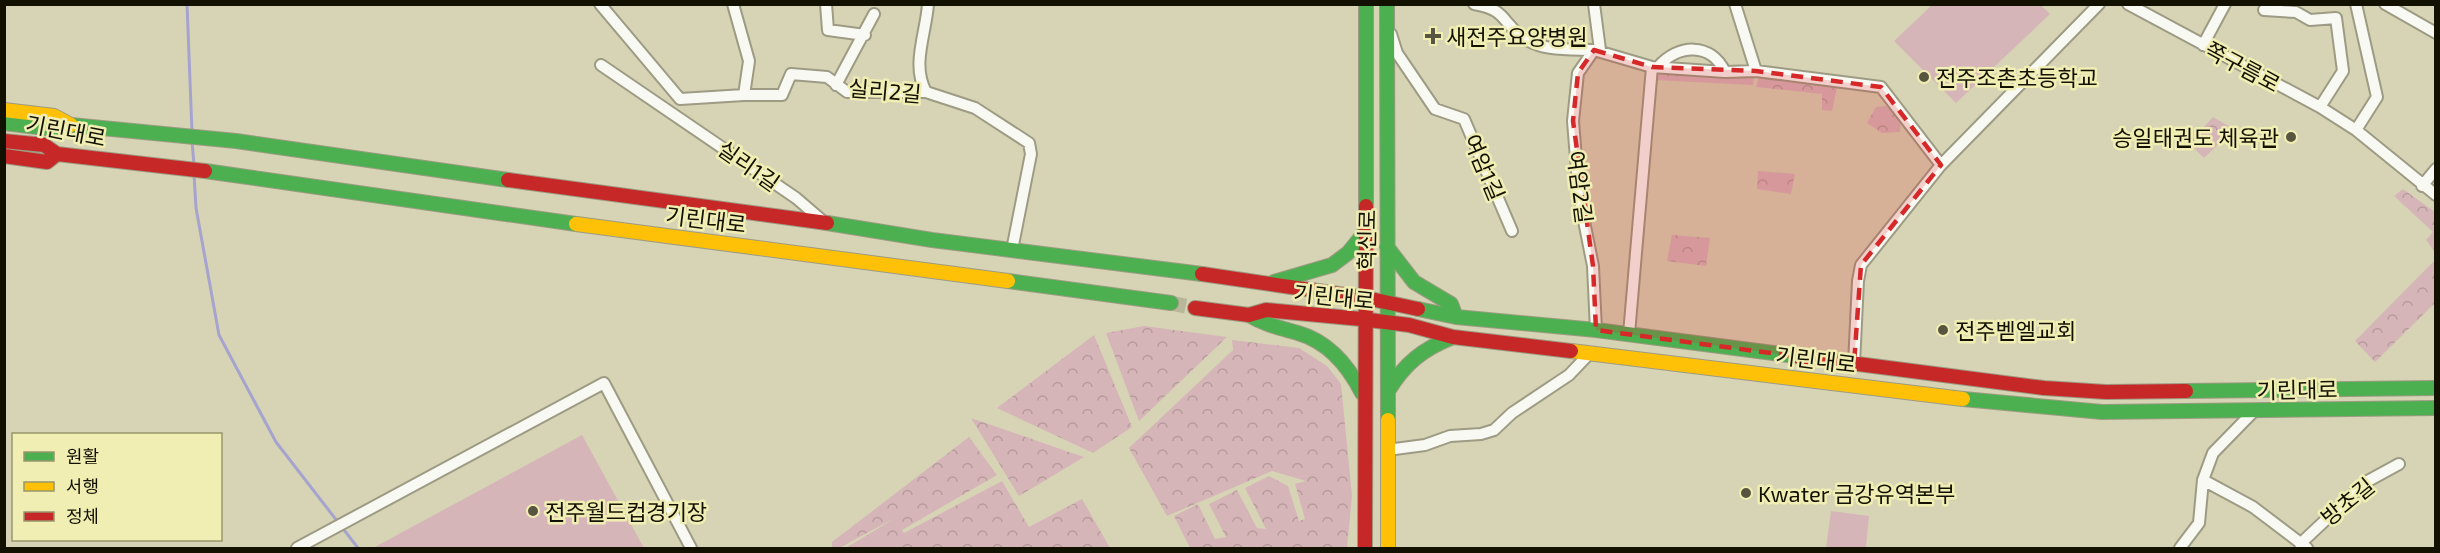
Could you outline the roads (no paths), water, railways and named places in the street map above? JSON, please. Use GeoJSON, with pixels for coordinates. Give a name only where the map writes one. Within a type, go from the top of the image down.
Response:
{"type":"FeatureCollection","features":[{"type":"Feature","properties":{"kind":"street"},"geometry":{"type":"LineString","coordinates":[[600,4],[680,99],[672,111]]}},
{"type":"Feature","properties":{"kind":"street"},"geometry":{"type":"LineString","coordinates":[[733,4],[749,61],[744,95]]}},
{"type":"Feature","properties":{"kind":"street"},"geometry":{"type":"LineString","coordinates":[[826,4],[828,30],[865,35]]}},
{"type":"Feature","properties":{"kind":"street"},"geometry":{"type":"LineString","coordinates":[[926,92],[917,68],[926,27],[928,4]]}},
{"type":"Feature","properties":{"kind":"street","name":"혁신로"},"geometry":{"type":"LineString","coordinates":[[1365,549],[1366,4]]}},
{"type":"Feature","properties":{"kind":"street","name":"혁신로"},"geometry":{"type":"LineString","coordinates":[[1387,4],[1388,549]]}},
{"type":"Feature","properties":{"kind":"street"},"geometry":{"type":"LineString","coordinates":[[1474,4],[1495,8],[1522,36],[1552,49],[1597,50],[1655,67],[1725,72],[1756,70],[1881,87],[1941,165]]}},
{"type":"Feature","properties":{"kind":"street"},"geometry":{"type":"LineString","coordinates":[[1505,18],[1506,4]]}},
{"type":"Feature","properties":{"kind":"street"},"geometry":{"type":"LineString","coordinates":[[1594,4],[1597,50]]}},
{"type":"Feature","properties":{"kind":"street"},"geometry":{"type":"LineString","coordinates":[[1735,4],[1756,70]]}},
{"type":"Feature","properties":{"kind":"street","name":"기린대로"},"geometry":{"type":"LineString","coordinates":[[1854,364],[1858,281],[1861,265],[1941,165],[2099,4]]}},
{"type":"Feature","properties":{"kind":"street","name":"쪽구름로"},"geometry":{"type":"LineString","coordinates":[[2128,4],[2320,107],[2356,130],[2422,186],[2436,195]]}},
{"type":"Feature","properties":{"kind":"street"},"geometry":{"type":"LineString","coordinates":[[2203,45],[2225,4]]}},
{"type":"Feature","properties":{"kind":"street"},"geometry":{"type":"LineString","coordinates":[[2356,4],[2377,97],[2356,130]]}},
{"type":"Feature","properties":{"kind":"street"},"geometry":{"type":"LineString","coordinates":[[2385,4],[2436,33]]}},
{"type":"Feature","properties":{"kind":"street"},"geometry":{"type":"LineString","coordinates":[[2264,10],[2296,12],[2310,20],[2336,18],[2343,71],[2320,107]]}},
{"type":"Feature","properties":{"kind":"street","name":"실리2길"},"geometry":{"type":"LineString","coordinates":[[836,85],[865,35],[874,14]]}},
{"type":"Feature","properties":{"kind":"street","name":"여암1길"},"geometry":{"type":"LineString","coordinates":[[1387,34],[1390,32],[1397,53],[1435,109],[1464,120],[1512,231]]}},
{"type":"Feature","properties":{"kind":"street"},"geometry":{"type":"LineString","coordinates":[[1629,334],[1655,67],[1675,53],[1699,49],[1713,55],[1725,72]]}},
{"type":"Feature","properties":{"kind":"street","name":"여암2길"},"geometry":{"type":"LineString","coordinates":[[1596,330],[1593,267],[1580,196],[1573,121],[1578,73],[1597,50]]}},
{"type":"Feature","properties":{"kind":"street","name":"실리1길"},"geometry":{"type":"LineString","coordinates":[[601,65],[672,111],[796,198],[824,222]]}},
{"type":"Feature","properties":{"kind":"street","name":"실리2길"},"geometry":{"type":"LineString","coordinates":[[680,99],[782,95],[791,74],[827,77],[848,92],[926,92],[975,108],[1029,143],[1031,154],[1012,250]]}},
{"type":"Feature","properties":{"kind":"street"},"geometry":{"type":"LineString","coordinates":[[4,110],[54,116],[71,125]]}},
{"type":"Feature","properties":{"kind":"street","name":"기린대로"},"geometry":{"type":"LineString","coordinates":[[4,123],[54,129],[71,125],[236,141],[1012,250],[1198,273],[1366,298],[1456,317],[1596,330],[2044,388],[2106,392],[2436,388]]}},
{"type":"Feature","properties":{"kind":"street","name":"기린대로"},"geometry":{"type":"LineString","coordinates":[[4,141],[44,145],[57,154],[236,174],[564,222],[1171,303]]}},
{"type":"Feature","properties":{"kind":"street"},"geometry":{"type":"LineString","coordinates":[[4,156],[48,162],[57,154]]}},
{"type":"Feature","properties":{"kind":"street"},"geometry":{"type":"LineString","coordinates":[[2422,186],[2436,169]]}},
{"type":"Feature","properties":{"kind":"street"},"geometry":{"type":"LineString","coordinates":[[1265,284],[1324,269],[1349,253],[1358,238],[1366,231]]}},
{"type":"Feature","properties":{"kind":"street"},"geometry":{"type":"LineString","coordinates":[[1386,246],[1400,269],[1413,284],[1451,304],[1456,317]]}},
{"type":"Feature","properties":{"kind":"street","name":"기린대로"},"geometry":{"type":"LineString","coordinates":[[1195,308],[1249,315],[1266,310],[1386,322],[1437,331],[1453,338],[2032,408],[2102,412],[2436,408]]}},
{"type":"Feature","properties":{"kind":"street"},"geometry":{"type":"LineString","coordinates":[[1249,315],[1264,326],[1305,335],[1326,344],[1352,373],[1364,395]]}},
{"type":"Feature","properties":{"kind":"street"},"geometry":{"type":"LineString","coordinates":[[1387,394],[1399,372],[1415,354],[1453,338]]}},
{"type":"Feature","properties":{"kind":"street"},"geometry":{"type":"LineString","coordinates":[[1387,450],[1425,445],[1450,436],[1480,434],[1494,429],[1512,413],[1569,375],[1590,353]]}},
{"type":"Feature","properties":{"kind":"street"},"geometry":{"type":"LineString","coordinates":[[302,546],[604,383],[692,549]]}},
{"type":"Feature","properties":{"kind":"street"},"geometry":{"type":"LineString","coordinates":[[2180,549],[2199,523],[2200,494],[2213,453],[2254,411]]}},
{"type":"Feature","properties":{"kind":"street","name":"방초길"},"geometry":{"type":"LineString","coordinates":[[2203,480],[2253,507],[2302,547],[2366,482],[2399,464]]}},
{"type":"Feature","properties":{"kind":"waterway"},"geometry":{"type":"LineString","coordinates":[[187,4],[192,132]]}},
{"type":"Feature","properties":{"kind":"waterway"},"geometry":{"type":"LineString","coordinates":[[192,141],[194,165]]}},
{"type":"Feature","properties":{"kind":"waterway"},"geometry":{"type":"LineString","coordinates":[[194,174],[196,208],[219,335],[276,442],[358,548]]}},
{"type":"Feature","properties":{"kind":"tunnel"},"geometry":{"type":"LineString","coordinates":[[1171,303],[1195,308]]}},
{"type":"Feature","properties":{"kind":"place","name":"새전주요양병원"},"geometry":{"type":"Point","coordinates":[1433,36]}},
{"type":"Feature","properties":{"kind":"place","name":"전주조촌초등학교"},"geometry":{"type":"Point","coordinates":[1924,77]}},
{"type":"Feature","properties":{"kind":"place","name":"승일태권도 체육관"},"geometry":{"type":"Point","coordinates":[2291,137]}},
{"type":"Feature","properties":{"kind":"place","name":"전주벧엘교회"},"geometry":{"type":"Point","coordinates":[1943,330]}},
{"type":"Feature","properties":{"kind":"place","name":"Kwater 금강유역본부"},"geometry":{"type":"Point","coordinates":[1746,493]}},
{"type":"Feature","properties":{"kind":"place","name":"전주월드컵경기장"},"geometry":{"type":"Point","coordinates":[533,511]}}]}
